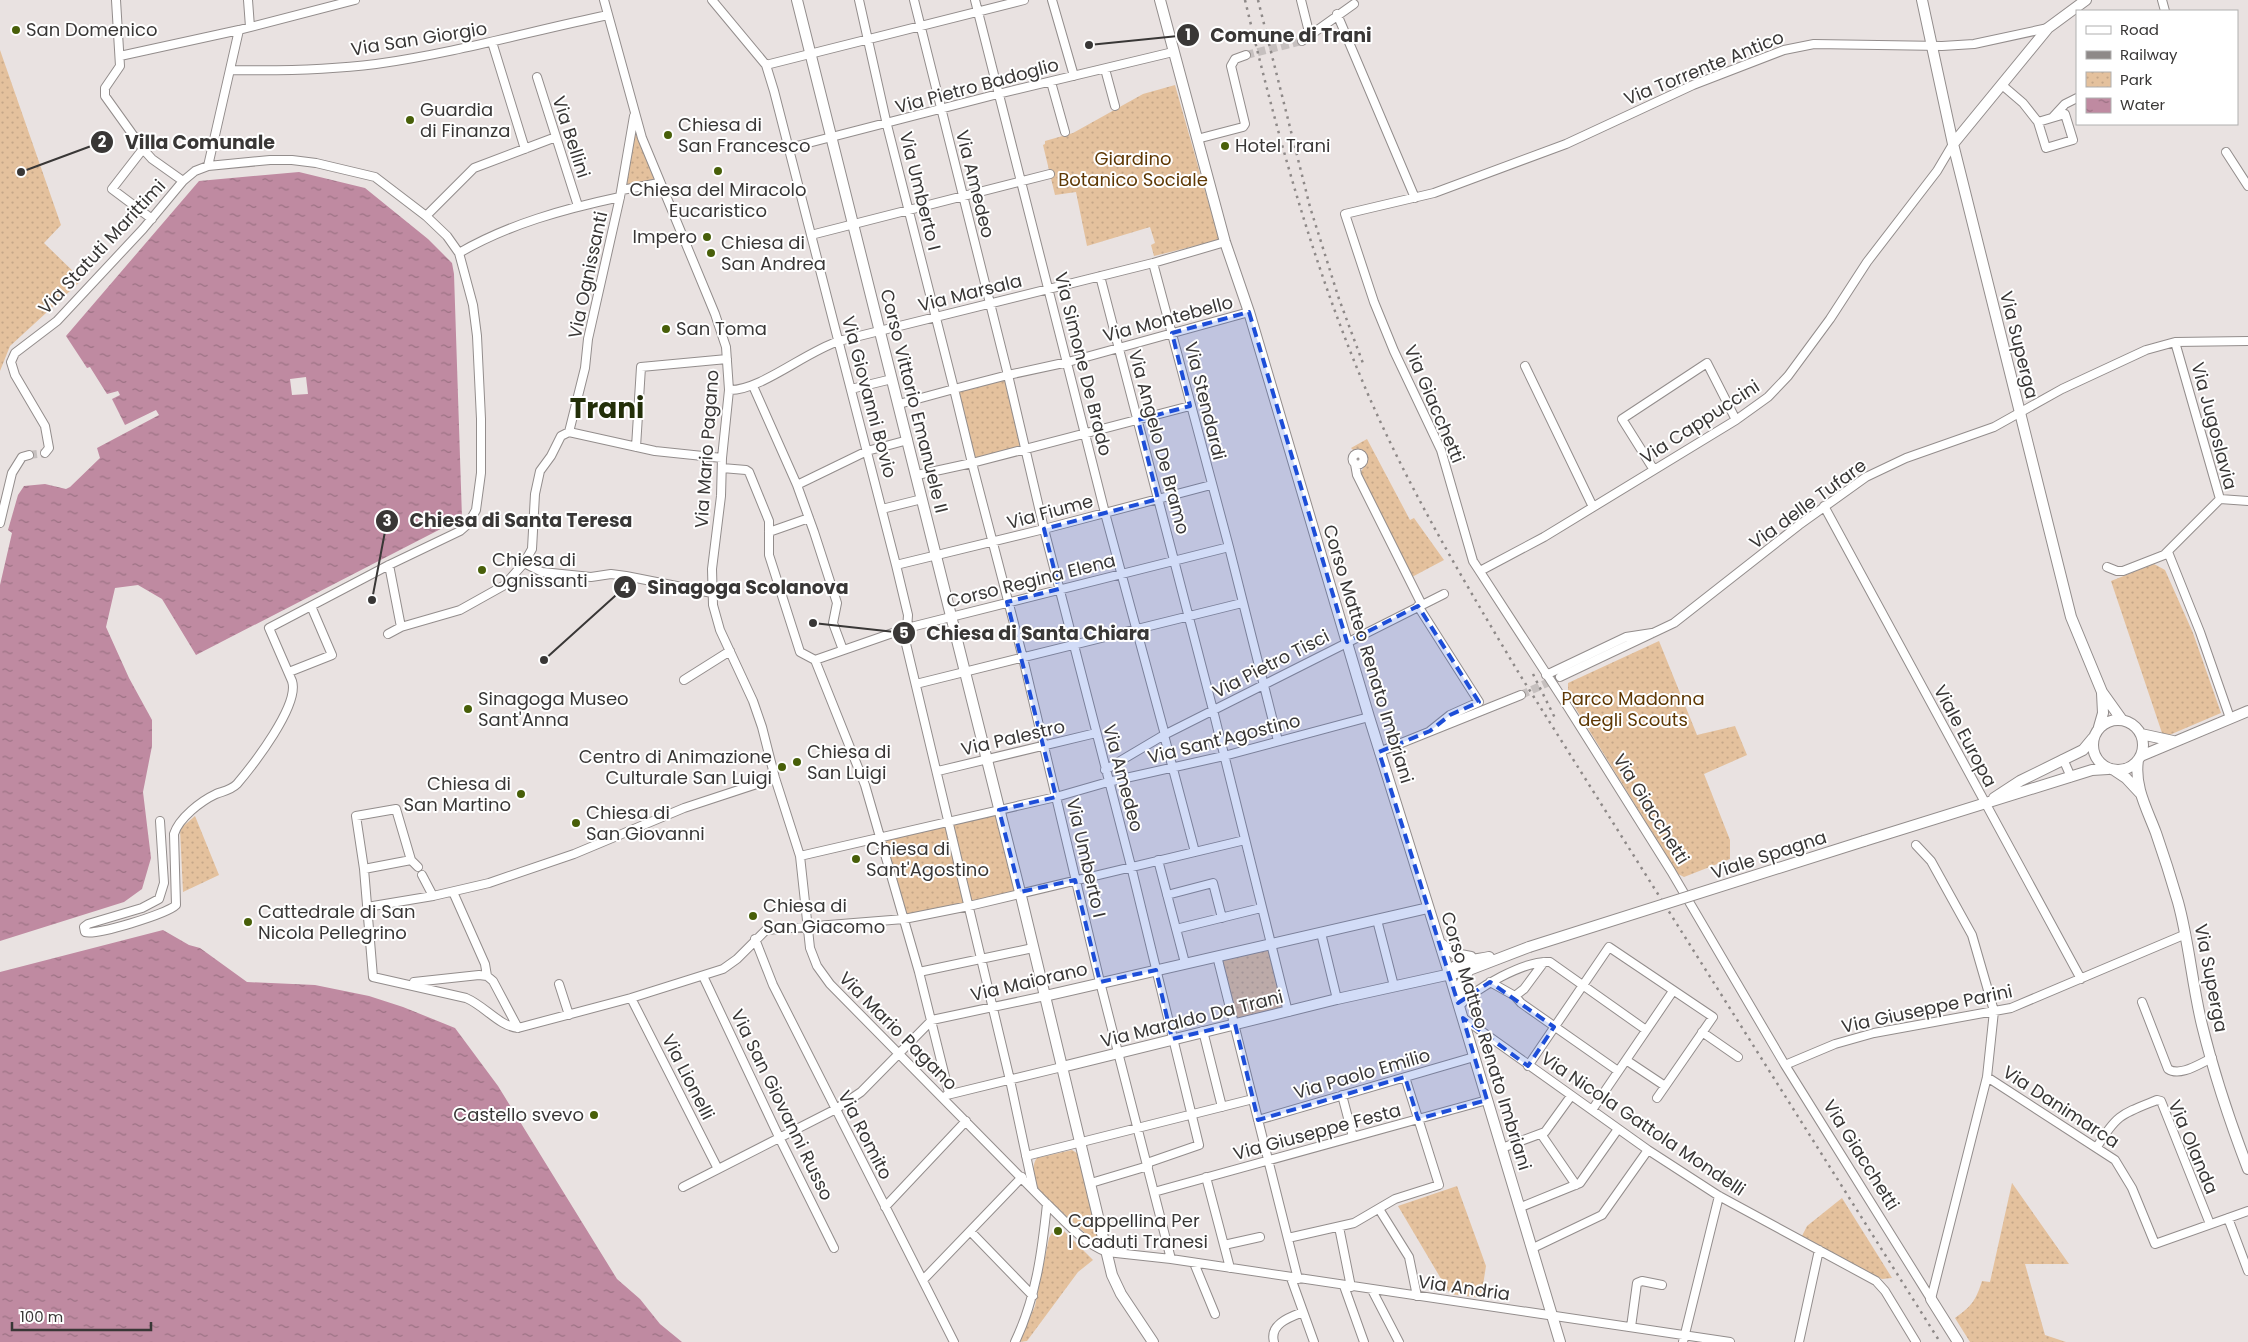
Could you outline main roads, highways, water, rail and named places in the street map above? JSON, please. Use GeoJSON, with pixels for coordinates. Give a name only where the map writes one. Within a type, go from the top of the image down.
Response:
{"type":"FeatureCollection","features":[{"type":"Feature","properties":{"kind":"water"},"geometry":{"type":"Polygon","coordinates":[[[299,172],[365,188],[428,239],[452,263],[454,274],[462,518],[196,655],[162,599],[138,585],[115,588],[106,627],[129,678],[152,720],[152,746],[143,792],[151,858],[142,889],[124,902],[0,941],[0,585],[12,533],[8,530],[18,495],[24,486],[45,484],[66,489],[70,487],[100,458],[97,448],[159,415],[156,410],[125,425],[112,399],[120,395],[118,391],[107,394],[90,367],[87,368],[66,336],[199,181],[299,172]]]}},
{"type":"Feature","properties":{"kind":"water"},"geometry":{"type":"Polygon","coordinates":[[[163,930],[189,945],[200,948],[247,982],[315,985],[369,996],[403,1007],[455,1028],[498,1086],[617,1279],[640,1299],[660,1324],[682,1342],[0,1342],[0,972],[163,930]]]}},
{"type":"Feature","properties":{"kind":"tunnel"},"geometry":{"type":"LineString","coordinates":[[1246,55],[1302,41]]}},
{"type":"Feature","properties":{"kind":"tunnel"},"geometry":{"type":"LineString","coordinates":[[29,455],[45,453]]}},
{"type":"Feature","properties":{"kind":"tunnel"},"geometry":{"type":"LineString","coordinates":[[1521,695],[1560,677]]}},
{"type":"Feature","properties":{"kind":"railway"},"geometry":{"type":"LineString","coordinates":[[1245,0],[1283,150],[1313,248],[1367,392],[1401,465],[1459,571],[1520,675],[1940,1342]]}},
{"type":"Feature","properties":{"kind":"railway"},"geometry":{"type":"LineString","coordinates":[[1258,0],[1310,207],[1339,299],[1364,366]]}},
{"type":"Feature","properties":{"kind":"railway"},"geometry":{"type":"LineString","coordinates":[[1533,674],[1555,718]]}},
{"type":"Feature","properties":{"kind":"place","name":"San Domenico"},"geometry":{"type":"Point","coordinates":[16,30]}},
{"type":"Feature","properties":{"kind":"place","name":"Comune di Trani"},"geometry":{"type":"Point","coordinates":[1089,45]}},
{"type":"Feature","properties":{"kind":"place","name":"Guardia di Finanza"},"geometry":{"type":"Point","coordinates":[410,120]}},
{"type":"Feature","properties":{"kind":"place","name":"Chiesa di San Francesco"},"geometry":{"type":"Point","coordinates":[668,135]}},
{"type":"Feature","properties":{"kind":"place","name":"Hotel Trani"},"geometry":{"type":"Point","coordinates":[1225,146]}},
{"type":"Feature","properties":{"kind":"place","name":"Chiesa del Miracolo Eucaristico"},"geometry":{"type":"Point","coordinates":[718,171]}},
{"type":"Feature","properties":{"kind":"place","name":"Villa Comunale"},"geometry":{"type":"Point","coordinates":[21,172]}},
{"type":"Feature","properties":{"kind":"place","name":"Impero"},"geometry":{"type":"Point","coordinates":[707,237]}},
{"type":"Feature","properties":{"kind":"place","name":"Chiesa di San Andrea"},"geometry":{"type":"Point","coordinates":[711,253]}},
{"type":"Feature","properties":{"kind":"place","name":"San Toma"},"geometry":{"type":"Point","coordinates":[666,329]}},
{"type":"Feature","properties":{"kind":"place","name":"Chiesa di Ognissanti"},"geometry":{"type":"Point","coordinates":[482,570]}},
{"type":"Feature","properties":{"kind":"place","name":"Chiesa di Santa Teresa"},"geometry":{"type":"Point","coordinates":[372,600]}},
{"type":"Feature","properties":{"kind":"place","name":"Chiesa di Santa Chiara"},"geometry":{"type":"Point","coordinates":[813,623]}},
{"type":"Feature","properties":{"kind":"place","name":"Sinagoga Scolanova"},"geometry":{"type":"Point","coordinates":[544,660]}},
{"type":"Feature","properties":{"kind":"place","name":"Sinagoga Museo Sant'Anna"},"geometry":{"type":"Point","coordinates":[468,709]}},
{"type":"Feature","properties":{"kind":"place","name":"Chiesa di San Luigi"},"geometry":{"type":"Point","coordinates":[797,762]}},
{"type":"Feature","properties":{"kind":"place","name":"Centro di Animazione Culturale San Luigi"},"geometry":{"type":"Point","coordinates":[782,767]}},
{"type":"Feature","properties":{"kind":"place","name":"Chiesa di San Martino"},"geometry":{"type":"Point","coordinates":[521,794]}},
{"type":"Feature","properties":{"kind":"place","name":"Chiesa di San Giovanni"},"geometry":{"type":"Point","coordinates":[576,823]}},
{"type":"Feature","properties":{"kind":"place","name":"Chiesa di Sant'Agostino"},"geometry":{"type":"Point","coordinates":[856,859]}},
{"type":"Feature","properties":{"kind":"place","name":"Chiesa di San Giacomo"},"geometry":{"type":"Point","coordinates":[753,916]}},
{"type":"Feature","properties":{"kind":"place","name":"Cattedrale di San Nicola Pellegrino"},"geometry":{"type":"Point","coordinates":[248,922]}},
{"type":"Feature","properties":{"kind":"place","name":"Castello svevo"},"geometry":{"type":"Point","coordinates":[594,1115]}},
{"type":"Feature","properties":{"kind":"place","name":"Cappellina Per I Caduti Tranesi"},"geometry":{"type":"Point","coordinates":[1058,1231]}},
{"type":"Feature","properties":{"kind":"district","name":"Trani"},"geometry":{"type":"Point","coordinates":[607,408]}},
{"type":"Feature","properties":{"kind":"park label","name":"Giardino Botanico Sociale"},"geometry":{"type":"Point","coordinates":[1133,169]}},
{"type":"Feature","properties":{"kind":"park label","name":"Parco Madonna degli Scouts"},"geometry":{"type":"Point","coordinates":[1633,710]}}]}
